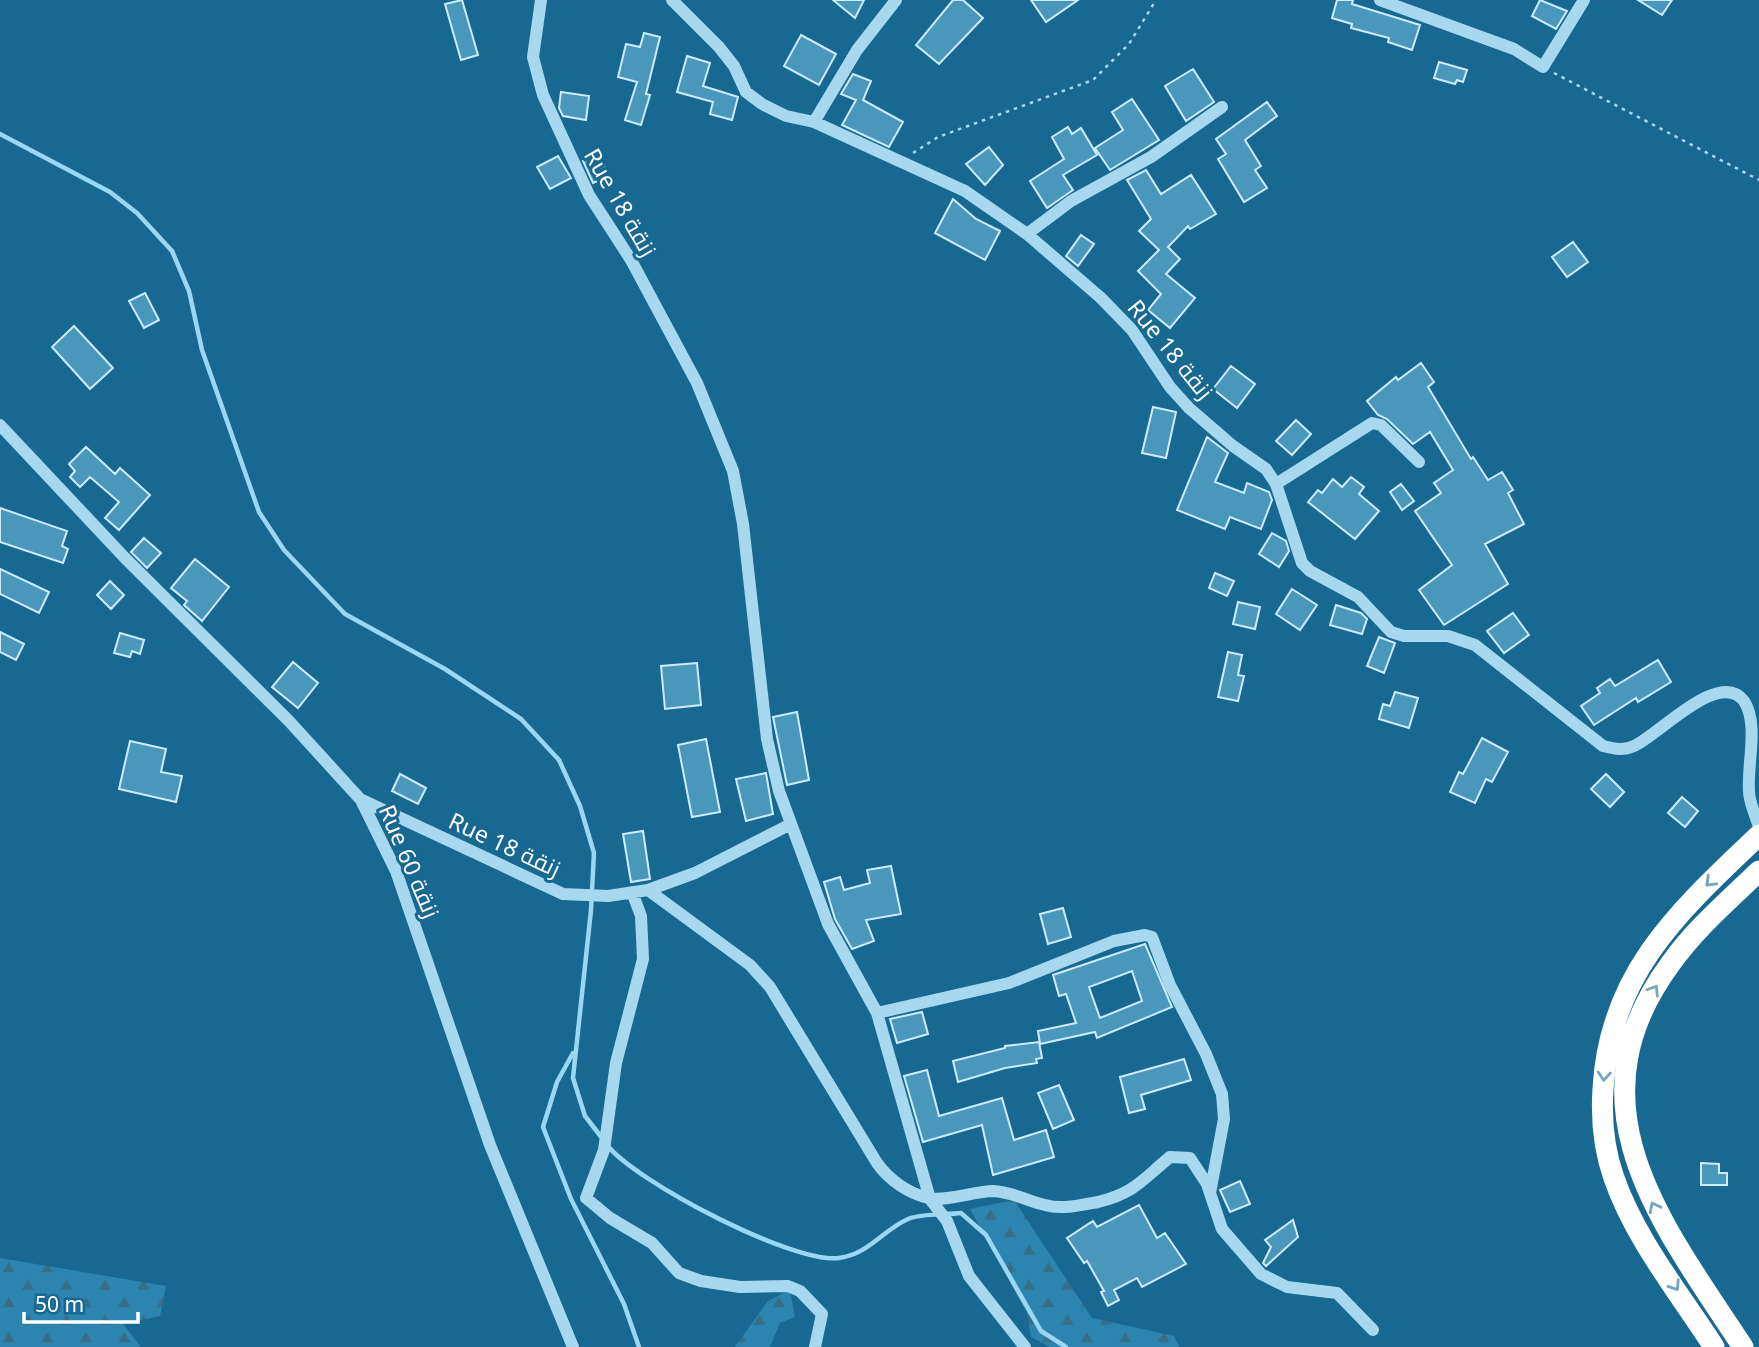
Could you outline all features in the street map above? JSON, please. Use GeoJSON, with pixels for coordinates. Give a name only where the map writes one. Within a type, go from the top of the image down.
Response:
{"type":"FeatureCollection","features":[{"type":"Feature","properties":{"kind":"highway"},"geometry":{"type":"LineString","coordinates":[[1714,1347],[1635,1221],[1614,1178],[1603,1126],[1603,1074],[1619,1005],[1642,960],[1696,894],[1759,835]]}},
{"type":"Feature","properties":{"kind":"highway"},"geometry":{"type":"LineString","coordinates":[[1743,1347],[1653,1206],[1633,1157],[1624,1104],[1628,1050],[1646,1002],[1671,962],[1759,871]]}},
{"type":"Feature","properties":{"kind":"street","name":"Rue 18 زنقة"},"geometry":{"type":"LineString","coordinates":[[541,0],[533,57],[543,95],[589,195],[631,260],[698,383],[733,471],[743,524],[767,739],[779,791],[836,942],[850,960],[877,1013],[933,1202]]}},
{"type":"Feature","properties":{"kind":"street","name":"Rue 18 زنقة"},"geometry":{"type":"LineString","coordinates":[[672,0],[719,47],[734,66],[746,92],[786,116],[814,122],[965,191],[1027,234],[1132,330],[1170,387],[1189,408],[1233,446],[1257,461],[1276,484],[1297,552],[1310,571],[1358,597],[1391,632],[1404,636],[1448,636],[1475,645],[1603,747],[1620,751],[1637,745],[1707,695],[1725,691],[1742,698],[1752,713],[1749,793],[1759,827]]}},
{"type":"Feature","properties":{"kind":"street"},"geometry":{"type":"LineString","coordinates":[[814,122],[857,50],[896,0]]}},
{"type":"Feature","properties":{"kind":"street"},"geometry":{"type":"LineString","coordinates":[[1387,1],[1514,49],[1543,67],[1584,0]]}},
{"type":"Feature","properties":{"kind":"street"},"geometry":{"type":"LineString","coordinates":[[1027,234],[1071,201],[1152,157],[1222,107]]}},
{"type":"Feature","properties":{"kind":"street"},"geometry":{"type":"LineString","coordinates":[[1276,484],[1371,423],[1381,425],[1419,462]]}},
{"type":"Feature","properties":{"kind":"street","name":"Rue 60 زنقة"},"geometry":{"type":"LineString","coordinates":[[0,425],[125,558],[289,721],[362,800],[396,871],[490,1145],[573,1347]]}},
{"type":"Feature","properties":{"kind":"street","name":"Rue 18 زنقة"},"geometry":{"type":"LineString","coordinates":[[362,800],[563,894],[608,896],[648,890],[695,873],[791,824]]}},
{"type":"Feature","properties":{"kind":"street"},"geometry":{"type":"LineString","coordinates":[[648,890],[750,965],[770,987],[887,1177],[933,1202],[947,1221],[968,1276],[1025,1347]]}},
{"type":"Feature","properties":{"kind":"street"},"geometry":{"type":"LineString","coordinates":[[632,892],[640,916],[643,959],[617,1063],[609,1130],[586,1198],[610,1218],[652,1243],[679,1273],[701,1281],[740,1287],[788,1286],[800,1291],[822,1314],[815,1347]]}},
{"type":"Feature","properties":{"kind":"street"},"geometry":{"type":"LineString","coordinates":[[877,1013],[1009,983],[1114,941],[1145,935],[1152,937],[1170,985],[1206,1054],[1222,1094],[1224,1119],[1209,1196]]}},
{"type":"Feature","properties":{"kind":"street"},"geometry":{"type":"LineString","coordinates":[[933,1202],[993,1191],[1026,1197],[1045,1205],[1081,1205],[1114,1197],[1142,1185],[1170,1157],[1183,1156],[1195,1161],[1207,1184],[1222,1229],[1261,1274],[1287,1287],[1337,1293],[1374,1329]]}},
{"type":"Feature","properties":{"kind":"path"},"geometry":{"type":"LineString","coordinates":[[898,162],[938,137],[1093,80],[1129,44],[1156,0]]}},
{"type":"Feature","properties":{"kind":"path"},"geometry":{"type":"LineString","coordinates":[[1543,67],[1759,180]]}},
{"type":"Feature","properties":{"kind":"green space"},"geometry":{"type":"Polygon","coordinates":[[[1014,1200],[1092,1318],[1174,1336],[1179,1347],[1050,1347],[1031,1337],[1027,1313],[970,1209],[1014,1200]]]}},
{"type":"Feature","properties":{"kind":"green space"},"geometry":{"type":"Polygon","coordinates":[[[0,1258],[166,1286],[160,1316],[123,1324],[141,1347],[0,1347],[0,1258]]]}},
{"type":"Feature","properties":{"kind":"green space"},"geometry":{"type":"Polygon","coordinates":[[[790,1290],[795,1317],[780,1323],[770,1347],[735,1347],[768,1301],[790,1290]]]}},
{"type":"Feature","properties":{"kind":"building"},"geometry":{"type":"Polygon","coordinates":[[[462,0],[478,55],[461,60],[445,4],[462,0]]]}},
{"type":"Feature","properties":{"kind":"building"},"geometry":{"type":"Polygon","coordinates":[[[833,0],[864,0],[855,18],[833,0]]]}},
{"type":"Feature","properties":{"kind":"building"},"geometry":{"type":"Polygon","coordinates":[[[953,0],[963,0],[983,18],[939,64],[916,45],[953,0]]]}},
{"type":"Feature","properties":{"kind":"building"},"geometry":{"type":"Polygon","coordinates":[[[1031,0],[1078,0],[1046,22],[1031,0]]]}},
{"type":"Feature","properties":{"kind":"building"},"geometry":{"type":"Polygon","coordinates":[[[1337,0],[1353,0],[1352,4],[1420,25],[1412,50],[1388,42],[1389,38],[1351,28],[1352,24],[1332,18],[1337,0]]]}},
{"type":"Feature","properties":{"kind":"building"},"geometry":{"type":"Polygon","coordinates":[[[1540,0],[1567,11],[1556,29],[1532,16],[1540,0]]]}},
{"type":"Feature","properties":{"kind":"building"},"geometry":{"type":"Polygon","coordinates":[[[1638,0],[1672,0],[1662,15],[1638,0]]]}},
{"type":"Feature","properties":{"kind":"building"},"geometry":{"type":"Polygon","coordinates":[[[644,33],[660,37],[646,94],[650,95],[641,125],[625,120],[637,82],[618,77],[626,44],[640,47],[644,33]]]}},
{"type":"Feature","properties":{"kind":"building"},"geometry":{"type":"Polygon","coordinates":[[[801,35],[836,54],[819,85],[784,66],[801,35]]]}},
{"type":"Feature","properties":{"kind":"building"},"geometry":{"type":"Polygon","coordinates":[[[687,56],[710,63],[703,86],[738,97],[732,120],[710,114],[713,102],[677,92],[687,56]]]}},
{"type":"Feature","properties":{"kind":"building"},"geometry":{"type":"Polygon","coordinates":[[[1439,62],[1467,70],[1463,82],[1457,80],[1455,84],[1434,78],[1439,62]]]}},
{"type":"Feature","properties":{"kind":"building"},"geometry":{"type":"Polygon","coordinates":[[[1193,69],[1214,102],[1186,121],[1165,86],[1193,69]]]}},
{"type":"Feature","properties":{"kind":"building"},"geometry":{"type":"Polygon","coordinates":[[[853,74],[871,81],[863,100],[903,122],[889,147],[842,125],[856,100],[841,94],[853,74]]]}},
{"type":"Feature","properties":{"kind":"building"},"geometry":{"type":"Polygon","coordinates":[[[561,92],[589,96],[586,120],[563,116],[559,108],[561,92]]]}},
{"type":"Feature","properties":{"kind":"building"},"geometry":{"type":"Polygon","coordinates":[[[1132,99],[1159,140],[1110,170],[1095,148],[1123,130],[1112,112],[1132,99]]]}},
{"type":"Feature","properties":{"kind":"building"},"geometry":{"type":"Polygon","coordinates":[[[1267,102],[1277,116],[1245,140],[1261,166],[1255,170],[1267,188],[1244,202],[1218,159],[1226,154],[1216,139],[1267,102]]]}},
{"type":"Feature","properties":{"kind":"building"},"geometry":{"type":"Polygon","coordinates":[[[1068,127],[1072,134],[1081,128],[1097,155],[1063,175],[1073,190],[1047,208],[1030,181],[1064,159],[1052,137],[1068,127]]]}},
{"type":"Feature","properties":{"kind":"building"},"geometry":{"type":"Polygon","coordinates":[[[989,147],[1003,165],[985,185],[966,164],[989,147]]]}},
{"type":"Feature","properties":{"kind":"building"},"geometry":{"type":"Polygon","coordinates":[[[598,154],[609,176],[593,183],[583,161],[598,154]]]}},
{"type":"Feature","properties":{"kind":"building"},"geometry":{"type":"Polygon","coordinates":[[[558,156],[571,178],[550,189],[537,167],[558,156]]]}},
{"type":"Feature","properties":{"kind":"building"},"geometry":{"type":"Polygon","coordinates":[[[1146,170],[1161,194],[1191,175],[1216,214],[1190,229],[1188,226],[1168,247],[1180,259],[1166,274],[1195,298],[1170,328],[1148,310],[1161,294],[1138,271],[1159,250],[1139,231],[1151,219],[1127,180],[1146,170]]]}},
{"type":"Feature","properties":{"kind":"building"},"geometry":{"type":"Polygon","coordinates":[[[953,199],[976,219],[1000,231],[985,260],[935,233],[953,199]]]}},
{"type":"Feature","properties":{"kind":"building"},"geometry":{"type":"Polygon","coordinates":[[[1081,235],[1094,244],[1078,266],[1066,256],[1081,235]]]}},
{"type":"Feature","properties":{"kind":"building"},"geometry":{"type":"Polygon","coordinates":[[[1573,242],[1588,262],[1567,277],[1552,257],[1573,242]]]}},
{"type":"Feature","properties":{"kind":"building"},"geometry":{"type":"Polygon","coordinates":[[[145,293],[159,320],[144,328],[129,301],[145,293]]]}},
{"type":"Feature","properties":{"kind":"building"},"geometry":{"type":"Polygon","coordinates":[[[74,326],[113,368],[90,389],[52,347],[74,326]]]}},
{"type":"Feature","properties":{"kind":"building"},"geometry":{"type":"Polygon","coordinates":[[[1421,363],[1434,382],[1428,387],[1471,459],[1473,457],[1488,480],[1502,472],[1513,490],[1508,493],[1524,524],[1485,544],[1508,584],[1444,625],[1419,590],[1452,565],[1415,511],[1441,493],[1434,483],[1453,470],[1430,432],[1413,444],[1387,419],[1378,415],[1367,401],[1396,377],[1398,380],[1421,363]]]}},
{"type":"Feature","properties":{"kind":"building"},"geometry":{"type":"Polygon","coordinates":[[[1231,366],[1255,384],[1237,408],[1213,389],[1231,366]]]}},
{"type":"Feature","properties":{"kind":"building"},"geometry":{"type":"Polygon","coordinates":[[[1153,407],[1176,412],[1166,458],[1142,453],[1153,407]]]}},
{"type":"Feature","properties":{"kind":"building"},"geometry":{"type":"Polygon","coordinates":[[[1296,420],[1311,434],[1292,455],[1276,441],[1296,420]]]}},
{"type":"Feature","properties":{"kind":"building"},"geometry":{"type":"Polygon","coordinates":[[[1207,437],[1228,453],[1215,482],[1244,493],[1247,483],[1269,492],[1272,500],[1261,529],[1230,517],[1225,529],[1177,510],[1207,437]]]}},
{"type":"Feature","properties":{"kind":"building"},"geometry":{"type":"Polygon","coordinates":[[[86,447],[115,474],[120,468],[150,495],[119,530],[105,518],[119,502],[90,477],[80,487],[70,477],[75,471],[69,464],[86,447]]]}},
{"type":"Feature","properties":{"kind":"building"},"geometry":{"type":"Polygon","coordinates":[[[1351,477],[1364,487],[1359,494],[1379,511],[1355,539],[1308,502],[1318,490],[1322,493],[1333,479],[1342,487],[1351,477]]]}},
{"type":"Feature","properties":{"kind":"building"},"geometry":{"type":"Polygon","coordinates":[[[1401,484],[1414,501],[1402,510],[1390,492],[1401,484]]]}},
{"type":"Feature","properties":{"kind":"building"},"geometry":{"type":"Polygon","coordinates":[[[0,508],[67,531],[62,546],[68,549],[63,563],[0,542],[0,508]]]}},
{"type":"Feature","properties":{"kind":"building"},"geometry":{"type":"Polygon","coordinates":[[[1272,533],[1286,541],[1289,551],[1279,567],[1259,554],[1272,533]]]}},
{"type":"Feature","properties":{"kind":"building"},"geometry":{"type":"Polygon","coordinates":[[[144,538],[161,553],[147,568],[131,552],[144,538]]]}},
{"type":"Feature","properties":{"kind":"building"},"geometry":{"type":"Polygon","coordinates":[[[195,559],[229,587],[202,621],[184,605],[187,601],[171,588],[195,559]]]}},
{"type":"Feature","properties":{"kind":"building"},"geometry":{"type":"Polygon","coordinates":[[[0,569],[49,592],[39,613],[0,594],[0,569]]]}},
{"type":"Feature","properties":{"kind":"building"},"geometry":{"type":"Polygon","coordinates":[[[1215,573],[1234,581],[1227,596],[1209,588],[1215,573]]]}},
{"type":"Feature","properties":{"kind":"building"},"geometry":{"type":"Polygon","coordinates":[[[110,581],[124,595],[111,609],[97,595],[110,581]]]}},
{"type":"Feature","properties":{"kind":"building"},"geometry":{"type":"Polygon","coordinates":[[[1292,589],[1317,605],[1300,630],[1276,614],[1292,589]]]}},
{"type":"Feature","properties":{"kind":"building"},"geometry":{"type":"Polygon","coordinates":[[[1238,602],[1260,607],[1255,629],[1233,624],[1238,602]]]}},
{"type":"Feature","properties":{"kind":"building"},"geometry":{"type":"Polygon","coordinates":[[[1336,605],[1361,613],[1367,619],[1362,634],[1330,625],[1336,605]]]}},
{"type":"Feature","properties":{"kind":"building"},"geometry":{"type":"Polygon","coordinates":[[[1513,613],[1529,635],[1504,653],[1487,631],[1513,613]]]}},
{"type":"Feature","properties":{"kind":"building"},"geometry":{"type":"Polygon","coordinates":[[[0,632],[24,644],[16,660],[0,652],[0,632]]]}},
{"type":"Feature","properties":{"kind":"building"},"geometry":{"type":"Polygon","coordinates":[[[120,633],[144,640],[140,654],[132,651],[130,657],[114,653],[120,633]]]}},
{"type":"Feature","properties":{"kind":"building"},"geometry":{"type":"Polygon","coordinates":[[[1379,637],[1395,643],[1384,673],[1367,666],[1379,637]]]}},
{"type":"Feature","properties":{"kind":"building"},"geometry":{"type":"Polygon","coordinates":[[[1228,652],[1242,655],[1238,675],[1244,676],[1238,701],[1218,697],[1228,652]]]}},
{"type":"Feature","properties":{"kind":"building"},"geometry":{"type":"Polygon","coordinates":[[[1658,660],[1671,682],[1638,702],[1636,698],[1594,725],[1581,706],[1600,693],[1597,688],[1610,679],[1615,686],[1658,660]]]}},
{"type":"Feature","properties":{"kind":"building"},"geometry":{"type":"Polygon","coordinates":[[[293,662],[318,683],[298,708],[272,687],[293,662]]]}},
{"type":"Feature","properties":{"kind":"building"},"geometry":{"type":"Polygon","coordinates":[[[697,663],[701,705],[665,709],[661,666],[697,663]]]}},
{"type":"Feature","properties":{"kind":"building"},"geometry":{"type":"Polygon","coordinates":[[[1395,692],[1418,698],[1409,728],[1379,719],[1383,704],[1390,706],[1395,692]]]}},
{"type":"Feature","properties":{"kind":"building"},"geometry":{"type":"Polygon","coordinates":[[[797,712],[809,780],[787,785],[773,717],[797,712]]]}},
{"type":"Feature","properties":{"kind":"building"},"geometry":{"type":"Polygon","coordinates":[[[1482,738],[1508,752],[1492,782],[1486,779],[1475,803],[1450,792],[1459,772],[1463,774],[1482,738]]]}},
{"type":"Feature","properties":{"kind":"building"},"geometry":{"type":"Polygon","coordinates":[[[706,739],[720,812],[692,817],[678,745],[706,739]]]}},
{"type":"Feature","properties":{"kind":"building"},"geometry":{"type":"Polygon","coordinates":[[[130,741],[166,749],[161,772],[182,776],[176,802],[119,789],[130,741]]]}},
{"type":"Feature","properties":{"kind":"building"},"geometry":{"type":"Polygon","coordinates":[[[766,773],[773,814],[746,821],[736,779],[766,773]]]}},
{"type":"Feature","properties":{"kind":"building"},"geometry":{"type":"Polygon","coordinates":[[[400,774],[426,788],[418,804],[392,791],[400,774]]]}},
{"type":"Feature","properties":{"kind":"building"},"geometry":{"type":"Polygon","coordinates":[[[1606,774],[1624,792],[1610,807],[1591,789],[1606,774]]]}},
{"type":"Feature","properties":{"kind":"building"},"geometry":{"type":"Polygon","coordinates":[[[1682,797],[1698,811],[1685,827],[1668,813],[1682,797]]]}},
{"type":"Feature","properties":{"kind":"building"},"geometry":{"type":"Polygon","coordinates":[[[643,831],[650,879],[631,882],[623,834],[643,831]]]}},
{"type":"Feature","properties":{"kind":"building"},"geometry":{"type":"Polygon","coordinates":[[[891,866],[901,914],[866,920],[874,941],[852,949],[835,919],[824,882],[840,877],[844,890],[870,883],[867,870],[891,866]]]}},
{"type":"Feature","properties":{"kind":"building"},"geometry":{"type":"Polygon","coordinates":[[[1063,908],[1071,937],[1048,944],[1040,914],[1063,908]]]}},
{"type":"Feature","properties":{"kind":"building"},"geometry":{"type":"Polygon","coordinates":[[[1145,944],[1172,1007],[1097,1038],[1095,1032],[1040,1044],[1038,1031],[1076,1023],[1066,994],[1059,996],[1053,975],[1145,944]],[[1132,971],[1089,987],[1100,1018],[1142,1001],[1132,971]]]}},
{"type":"Feature","properties":{"kind":"building"},"geometry":{"type":"Polygon","coordinates":[[[922,1012],[928,1034],[897,1043],[890,1019],[922,1012]]]}},
{"type":"Feature","properties":{"kind":"building"},"geometry":{"type":"Polygon","coordinates":[[[1039,1042],[1042,1058],[1036,1059],[1037,1063],[1005,1068],[958,1082],[953,1061],[1005,1046],[1039,1042]]]}},
{"type":"Feature","properties":{"kind":"building"},"geometry":{"type":"Polygon","coordinates":[[[1184,1059],[1191,1080],[1141,1095],[1145,1109],[1129,1113],[1120,1077],[1184,1059]]]}},
{"type":"Feature","properties":{"kind":"building"},"geometry":{"type":"Polygon","coordinates":[[[927,1070],[939,1116],[1002,1098],[1014,1140],[1046,1130],[1054,1157],[993,1175],[982,1125],[923,1142],[904,1076],[927,1070]]]}},
{"type":"Feature","properties":{"kind":"building"},"geometry":{"type":"Polygon","coordinates":[[[1059,1085],[1074,1120],[1053,1129],[1038,1093],[1059,1085]]]}},
{"type":"Feature","properties":{"kind":"building"},"geometry":{"type":"Polygon","coordinates":[[[1701,1163],[1719,1164],[1719,1173],[1727,1173],[1727,1185],[1701,1185],[1701,1163]]]}},
{"type":"Feature","properties":{"kind":"building"},"geometry":{"type":"Polygon","coordinates":[[[1240,1181],[1250,1204],[1230,1212],[1220,1190],[1240,1181]]]}},
{"type":"Feature","properties":{"kind":"building"},"geometry":{"type":"Polygon","coordinates":[[[1139,1205],[1157,1238],[1165,1233],[1186,1264],[1142,1287],[1137,1278],[1114,1290],[1119,1300],[1108,1306],[1101,1292],[1104,1291],[1087,1261],[1084,1263],[1067,1238],[1093,1221],[1097,1227],[1139,1205]]]}},
{"type":"Feature","properties":{"kind":"building"},"geometry":{"type":"Polygon","coordinates":[[[1293,1220],[1298,1237],[1266,1266],[1263,1263],[1271,1247],[1265,1240],[1293,1220]]]}},
{"type":"Feature","properties":{"kind":"waterway"},"geometry":{"type":"LineString","coordinates":[[0,134],[110,192],[137,213],[172,251],[189,291],[202,350],[259,512],[284,550],[345,614],[445,669],[521,719],[559,760],[580,806],[594,853],[591,910],[573,1078],[585,1116],[602,1138]]}},
{"type":"Feature","properties":{"kind":"waterway"},"geometry":{"type":"LineString","coordinates":[[573,1053],[557,1082],[543,1127],[571,1199],[624,1304],[639,1347]]}},
{"type":"Feature","properties":{"kind":"waterway"},"geometry":{"type":"LineString","coordinates":[[607,1145],[623,1161],[681,1199],[753,1235],[817,1256],[850,1256],[914,1217],[961,1213],[986,1235],[1041,1331],[1066,1347]]}}]}
